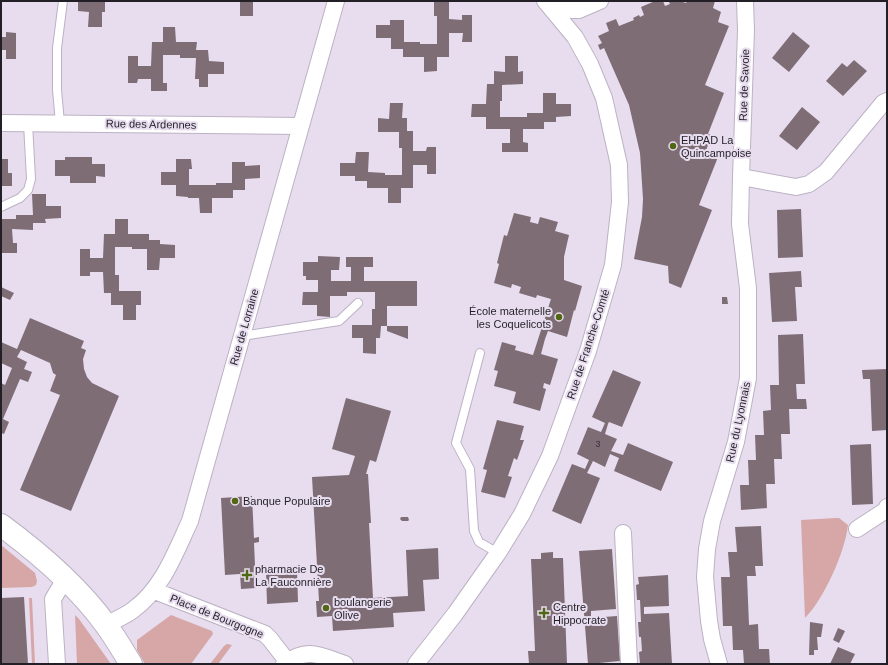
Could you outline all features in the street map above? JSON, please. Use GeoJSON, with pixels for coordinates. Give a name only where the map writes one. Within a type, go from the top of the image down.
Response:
{"type":"FeatureCollection","features":[{"type":"Feature","properties":{"kind":"main road"},"geometry":{"type":"LineString","coordinates":[[1,525],[41,557],[89,604],[106,625],[131,664]]}},
{"type":"Feature","properties":{"kind":"street","name":"Rue de Lorraine"},"geometry":{"type":"LineString","coordinates":[[106,625],[133,610],[155,591],[170,564],[190,520],[336,1]]}},
{"type":"Feature","properties":{"kind":"street"},"geometry":{"type":"LineString","coordinates":[[550,6],[579,10],[600,1]]}},
{"type":"Feature","properties":{"kind":"street","name":"Rue de Savoie"},"geometry":{"type":"LineString","coordinates":[[741,177],[746,30],[745,1]]}},
{"type":"Feature","properties":{"kind":"street","name":"Rue de Franche-Comté"},"geometry":{"type":"LineString","coordinates":[[416,664],[455,614],[498,553],[522,514],[550,456],[585,361],[613,265],[620,202],[619,165],[604,98],[590,64],[575,37],[550,6]]}},
{"type":"Feature","properties":{"kind":"street"},"geometry":{"type":"LineString","coordinates":[[741,177],[796,187],[810,184],[826,172],[883,103],[887,101]]}},
{"type":"Feature","properties":{"kind":"street","name":"Rue des Ardennes"},"geometry":{"type":"LineString","coordinates":[[1,123],[301,126]]}},
{"type":"Feature","properties":{"kind":"street","name":"Rue du Lyonnais"},"geometry":{"type":"LineString","coordinates":[[719,664],[709,621],[706,576],[707,549],[712,521],[736,442],[748,378],[748,288],[740,224],[741,177]]}},
{"type":"Feature","properties":{"kind":"street"},"geometry":{"type":"LineString","coordinates":[[857,529],[886,510],[887,507]]}},
{"type":"Feature","properties":{"kind":"street"},"geometry":{"type":"LineString","coordinates":[[622,533],[629,664]]}},
{"type":"Feature","properties":{"kind":"street"},"geometry":{"type":"LineString","coordinates":[[57,664],[53,599],[65,579]]}},
{"type":"Feature","properties":{"kind":"street","name":"Place de Bourgogne"},"geometry":{"type":"LineString","coordinates":[[155,591],[265,634],[270,638],[286,663]]}},
{"type":"Feature","properties":{"kind":"street"},"geometry":{"type":"LineString","coordinates":[[286,663],[301,655],[314,653],[345,664]]}},
{"type":"Feature","properties":{"kind":"lane"},"geometry":{"type":"LineString","coordinates":[[60,124],[57,90],[57,48],[63,1]]}},
{"type":"Feature","properties":{"kind":"lane"},"geometry":{"type":"LineString","coordinates":[[1,207],[20,198],[28,190],[31,179],[28,123]]}},
{"type":"Feature","properties":{"kind":"lane"},"geometry":{"type":"LineString","coordinates":[[242,336],[339,321],[358,303]]}},
{"type":"Feature","properties":{"kind":"lane"},"geometry":{"type":"LineString","coordinates":[[480,353],[456,443],[470,469],[474,531],[479,542],[498,553]]}},
{"type":"Feature","properties":{"kind":"shaded area"},"geometry":{"type":"Polygon","coordinates":[[[839,518],[848,525],[843,548],[826,587],[812,610],[805,618],[801,520],[839,518]]]}},
{"type":"Feature","properties":{"kind":"shaded area"},"geometry":{"type":"Polygon","coordinates":[[[1,545],[35,573],[37,581],[36,585],[32,587],[1,588],[1,545]]]}},
{"type":"Feature","properties":{"kind":"shaded area"},"geometry":{"type":"Polygon","coordinates":[[[29,598],[32,598],[35,664],[32,664],[29,598]]]}},
{"type":"Feature","properties":{"kind":"shaded area"},"geometry":{"type":"Polygon","coordinates":[[[75,615],[79,619],[111,664],[77,664],[75,615]]]}},
{"type":"Feature","properties":{"kind":"shaded area"},"geometry":{"type":"Polygon","coordinates":[[[171,615],[212,631],[213,634],[191,664],[145,664],[137,650],[137,640],[171,615]]]}},
{"type":"Feature","properties":{"kind":"shaded area"},"geometry":{"type":"Polygon","coordinates":[[[227,644],[232,645],[218,664],[210,664],[224,646],[227,644]]]}},
{"type":"Feature","properties":{"kind":"building"},"geometry":{"type":"Polygon","coordinates":[[[78,1],[105,1],[105,12],[102,12],[102,27],[88,27],[89,12],[78,11],[78,1]]]}},
{"type":"Feature","properties":{"kind":"building"},"geometry":{"type":"Polygon","coordinates":[[[240,1],[253,1],[253,16],[240,16],[240,1]]]}},
{"type":"Feature","properties":{"kind":"building"},"geometry":{"type":"Polygon","coordinates":[[[434,1],[449,1],[449,19],[462,20],[462,15],[472,15],[472,42],[462,42],[463,33],[449,33],[449,57],[437,57],[437,71],[424,72],[424,57],[403,57],[403,49],[391,49],[391,38],[376,38],[376,25],[390,25],[390,20],[404,20],[404,42],[437,44],[437,16],[434,16],[434,1]]]}},
{"type":"Feature","properties":{"kind":"building","name":"EHPAD La Quincampoise"},"geometry":{"type":"Polygon","coordinates":[[[655,1],[663,1],[665,6],[670,4],[669,2],[671,1],[686,3],[687,1],[715,1],[713,8],[721,12],[718,22],[729,26],[705,85],[724,93],[708,134],[712,135],[705,153],[718,157],[699,205],[712,210],[681,288],[669,283],[668,266],[634,259],[642,217],[643,199],[640,153],[629,105],[604,48],[600,50],[598,45],[602,43],[598,36],[609,31],[606,23],[616,19],[619,26],[634,20],[633,18],[639,15],[640,17],[644,15],[641,7],[655,1]]]}},
{"type":"Feature","properties":{"kind":"building"},"geometry":{"type":"Polygon","coordinates":[[[163,27],[175,27],[176,42],[197,42],[196,50],[208,50],[209,61],[224,62],[224,74],[208,74],[208,87],[199,87],[199,79],[195,79],[196,58],[180,58],[180,55],[163,55],[163,83],[167,83],[167,91],[151,91],[151,79],[138,79],[137,83],[128,83],[128,56],[138,56],[138,66],[151,66],[152,42],[163,42],[163,27]]]}},
{"type":"Feature","properties":{"kind":"building"},"geometry":{"type":"Polygon","coordinates":[[[6,32],[16,33],[16,59],[6,59],[6,50],[1,50],[1,37],[6,37],[6,32]]]}},
{"type":"Feature","properties":{"kind":"building"},"geometry":{"type":"Polygon","coordinates":[[[793,32],[810,46],[789,72],[772,58],[793,32]]]}},
{"type":"Feature","properties":{"kind":"building"},"geometry":{"type":"Polygon","coordinates":[[[505,56],[518,56],[518,72],[523,71],[523,84],[502,85],[500,117],[527,117],[527,113],[543,113],[543,93],[556,93],[556,104],[571,104],[571,116],[556,117],[556,122],[544,122],[544,129],[523,129],[523,142],[528,143],[528,152],[502,152],[502,143],[510,143],[510,129],[486,129],[486,117],[471,117],[472,104],[486,104],[487,84],[494,84],[494,71],[505,72],[505,56]]]}},
{"type":"Feature","properties":{"kind":"building"},"geometry":{"type":"Polygon","coordinates":[[[854,60],[867,71],[843,96],[826,81],[842,63],[847,67],[854,60]]]}},
{"type":"Feature","properties":{"kind":"building"},"geometry":{"type":"Polygon","coordinates":[[[390,103],[403,103],[402,118],[407,118],[407,131],[413,131],[413,151],[426,151],[427,147],[436,147],[436,174],[427,174],[427,165],[413,165],[413,188],[401,188],[401,203],[388,203],[388,188],[367,188],[367,181],[355,181],[355,176],[340,176],[340,163],[355,163],[356,152],[369,152],[368,172],[385,173],[385,175],[402,175],[402,148],[399,148],[399,132],[378,132],[378,118],[389,119],[390,103]]]}},
{"type":"Feature","properties":{"kind":"building"},"geometry":{"type":"Polygon","coordinates":[[[802,107],[820,122],[797,150],[779,136],[802,107]]]}},
{"type":"Feature","properties":{"kind":"building"},"geometry":{"type":"Polygon","coordinates":[[[65,157],[92,157],[92,164],[105,164],[105,177],[96,176],[96,183],[70,183],[70,176],[55,176],[55,160],[65,160],[65,157]]]}},
{"type":"Feature","properties":{"kind":"building"},"geometry":{"type":"Polygon","coordinates":[[[1,159],[8,159],[8,173],[12,173],[12,186],[1,186],[1,159]]]}},
{"type":"Feature","properties":{"kind":"building"},"geometry":{"type":"Polygon","coordinates":[[[176,159],[191,159],[192,169],[189,169],[189,185],[216,185],[216,183],[232,183],[232,162],[245,162],[245,166],[260,165],[260,178],[245,179],[245,190],[233,190],[233,198],[212,198],[212,213],[200,213],[199,198],[176,196],[176,185],[161,185],[161,172],[176,172],[176,159]]]}},
{"type":"Feature","properties":{"kind":"building"},"geometry":{"type":"Polygon","coordinates":[[[32,194],[46,194],[46,206],[61,206],[61,218],[45,219],[46,223],[33,223],[33,230],[12,229],[13,243],[17,243],[17,253],[1,253],[1,219],[16,219],[16,215],[33,215],[32,194]]]}},
{"type":"Feature","properties":{"kind":"building"},"geometry":{"type":"Polygon","coordinates":[[[801,209],[803,257],[778,258],[777,210],[801,209]]]}},
{"type":"Feature","properties":{"kind":"building","name":"École maternelle les Coquelicots"},"geometry":{"type":"Polygon","coordinates":[[[514,213],[531,217],[530,222],[538,224],[540,217],[558,222],[555,231],[569,235],[564,257],[564,280],[582,286],[567,337],[548,331],[545,339],[541,354],[558,359],[550,385],[544,383],[543,388],[546,389],[540,411],[513,403],[516,392],[494,386],[498,371],[494,370],[502,342],[516,346],[515,350],[533,355],[551,299],[537,295],[536,298],[519,293],[521,287],[512,284],[511,288],[494,283],[504,235],[507,236],[514,213]]]}},
{"type":"Feature","properties":{"kind":"building"},"geometry":{"type":"Polygon","coordinates":[[[115,219],[128,219],[128,234],[149,234],[149,240],[160,240],[160,244],[175,245],[175,258],[160,258],[159,270],[147,270],[147,249],[115,247],[115,275],[119,275],[119,291],[141,291],[141,305],[136,305],[136,320],[123,320],[123,305],[111,305],[111,293],[104,293],[103,272],[90,272],[90,276],[80,276],[80,249],[90,249],[90,258],[103,258],[104,234],[115,234],[115,219]]]}},
{"type":"Feature","properties":{"kind":"building"},"geometry":{"type":"Polygon","coordinates":[[[318,256],[340,257],[339,270],[331,270],[331,281],[351,281],[351,267],[346,267],[346,257],[373,257],[373,267],[364,267],[364,281],[417,281],[417,306],[387,306],[387,326],[381,326],[380,338],[376,338],[376,354],[363,353],[363,338],[352,338],[352,325],[372,325],[372,309],[375,309],[375,292],[347,292],[347,296],[330,296],[330,317],[317,316],[317,305],[302,305],[303,292],[318,292],[318,280],[306,280],[306,276],[303,276],[303,262],[318,262],[318,256]]]}},
{"type":"Feature","properties":{"kind":"building"},"geometry":{"type":"Polygon","coordinates":[[[801,271],[802,287],[795,287],[797,321],[772,322],[769,273],[801,271]]]}},
{"type":"Feature","properties":{"kind":"building"},"geometry":{"type":"Polygon","coordinates":[[[1,287],[14,293],[10,300],[1,296],[1,287]]]}},
{"type":"Feature","properties":{"kind":"building"},"geometry":{"type":"Polygon","coordinates":[[[722,297],[727,297],[728,304],[722,304],[722,297]]]}},
{"type":"Feature","properties":{"kind":"building"},"geometry":{"type":"Polygon","coordinates":[[[30,318],[84,341],[81,348],[86,350],[83,359],[87,377],[92,383],[119,396],[71,511],[20,490],[60,395],[50,391],[56,375],[53,373],[50,363],[21,350],[17,357],[27,362],[24,369],[32,372],[28,382],[20,379],[3,419],[9,422],[4,434],[1,433],[1,383],[5,385],[12,368],[1,363],[1,342],[17,349],[30,318]]]}},
{"type":"Feature","properties":{"kind":"building"},"geometry":{"type":"Polygon","coordinates":[[[387,326],[408,326],[408,339],[387,331],[387,326]]]}},
{"type":"Feature","properties":{"kind":"building"},"geometry":{"type":"Polygon","coordinates":[[[803,334],[805,384],[796,384],[797,399],[806,399],[807,409],[789,409],[790,434],[781,434],[782,459],[774,459],[775,484],[766,484],[767,508],[741,510],[740,485],[749,485],[748,460],[756,460],[755,435],[764,435],[763,411],[771,410],[770,385],[779,385],[778,335],[803,334]]]}},
{"type":"Feature","properties":{"kind":"building"},"geometry":{"type":"Polygon","coordinates":[[[887,369],[887,430],[872,431],[870,379],[863,379],[862,370],[887,369]]]}},
{"type":"Feature","properties":{"kind":"building"},"geometry":{"type":"Polygon","coordinates":[[[613,370],[641,382],[622,427],[609,422],[608,424],[605,434],[617,439],[611,451],[623,455],[628,443],[673,462],[661,491],[614,471],[619,458],[610,454],[605,467],[593,461],[587,473],[600,478],[581,524],[552,511],[572,464],[585,469],[589,460],[577,454],[588,427],[601,432],[605,423],[592,417],[613,370]]]}},
{"type":"Feature","properties":{"kind":"building"},"geometry":{"type":"Polygon","coordinates":[[[346,398],[391,411],[376,462],[370,460],[366,474],[368,474],[371,523],[369,523],[373,598],[408,596],[406,550],[438,548],[439,579],[423,580],[425,611],[393,613],[394,627],[333,631],[332,616],[317,617],[316,601],[319,601],[312,477],[349,475],[355,456],[332,449],[346,398]]]}},
{"type":"Feature","properties":{"kind":"building"},"geometry":{"type":"Polygon","coordinates":[[[497,420],[524,426],[520,440],[524,440],[517,460],[514,458],[508,476],[512,477],[505,498],[481,492],[487,470],[483,469],[497,420]]]}},
{"type":"Feature","properties":{"kind":"building"},"geometry":{"type":"Polygon","coordinates":[[[871,444],[873,504],[852,505],[850,445],[871,444]]]}},
{"type":"Feature","properties":{"kind":"building"},"geometry":{"type":"Polygon","coordinates":[[[252,496],[254,538],[259,537],[259,542],[254,543],[256,588],[241,589],[240,574],[225,575],[221,498],[252,496]]]}},
{"type":"Feature","properties":{"kind":"building"},"geometry":{"type":"Polygon","coordinates":[[[401,517],[408,517],[409,520],[402,521],[400,519],[401,517]]]}},
{"type":"Feature","properties":{"kind":"building"},"geometry":{"type":"Polygon","coordinates":[[[761,526],[763,566],[755,566],[756,576],[747,576],[749,625],[758,624],[759,649],[769,649],[770,664],[744,664],[743,650],[733,650],[732,626],[723,626],[721,577],[730,577],[728,552],[737,552],[735,527],[761,526]]]}},
{"type":"Feature","properties":{"kind":"building"},"geometry":{"type":"Polygon","coordinates":[[[612,549],[616,609],[591,611],[591,618],[617,616],[620,661],[588,664],[579,551],[612,549]]]}},
{"type":"Feature","properties":{"kind":"building"},"geometry":{"type":"Polygon","coordinates":[[[553,552],[553,558],[563,558],[567,664],[529,664],[528,651],[535,651],[531,559],[541,559],[541,553],[553,552]]]}},
{"type":"Feature","properties":{"kind":"building"},"geometry":{"type":"Polygon","coordinates":[[[297,570],[298,602],[267,604],[266,572],[297,570]]]}},
{"type":"Feature","properties":{"kind":"building"},"geometry":{"type":"Polygon","coordinates":[[[668,575],[669,606],[644,607],[644,614],[669,613],[672,664],[640,664],[639,652],[642,651],[638,622],[641,622],[640,600],[637,600],[636,585],[639,584],[638,577],[668,575]]]}},
{"type":"Feature","properties":{"kind":"building"},"geometry":{"type":"Polygon","coordinates":[[[24,597],[28,664],[1,664],[1,598],[24,597]]]}},
{"type":"Feature","properties":{"kind":"building"},"geometry":{"type":"Polygon","coordinates":[[[810,622],[823,624],[821,637],[817,637],[818,650],[814,650],[814,655],[809,655],[810,622]]]}},
{"type":"Feature","properties":{"kind":"building"},"geometry":{"type":"Polygon","coordinates":[[[838,628],[845,631],[839,643],[833,640],[838,628]]]}},
{"type":"Feature","properties":{"kind":"building"},"geometry":{"type":"Polygon","coordinates":[[[838,647],[855,654],[850,664],[830,664],[838,647]]]}},
{"type":"Feature","properties":{"kind":"place","name":"EHPAD La Quincampoise"},"geometry":{"type":"Point","coordinates":[673,146]}},
{"type":"Feature","properties":{"kind":"place","name":"École maternelle les Coquelicots"},"geometry":{"type":"Point","coordinates":[559,317]}},
{"type":"Feature","properties":{"kind":"place","name":"Banque Populaire"},"geometry":{"type":"Point","coordinates":[235,501]}},
{"type":"Feature","properties":{"kind":"place","name":"pharmacie De La Fauconnière"},"geometry":{"type":"Point","coordinates":[247,575]}},
{"type":"Feature","properties":{"kind":"place","name":"boulangerie Olive"},"geometry":{"type":"Point","coordinates":[326,608]}},
{"type":"Feature","properties":{"kind":"place","name":"Centre Hippocrate"},"geometry":{"type":"Point","coordinates":[544,613]}}]}
